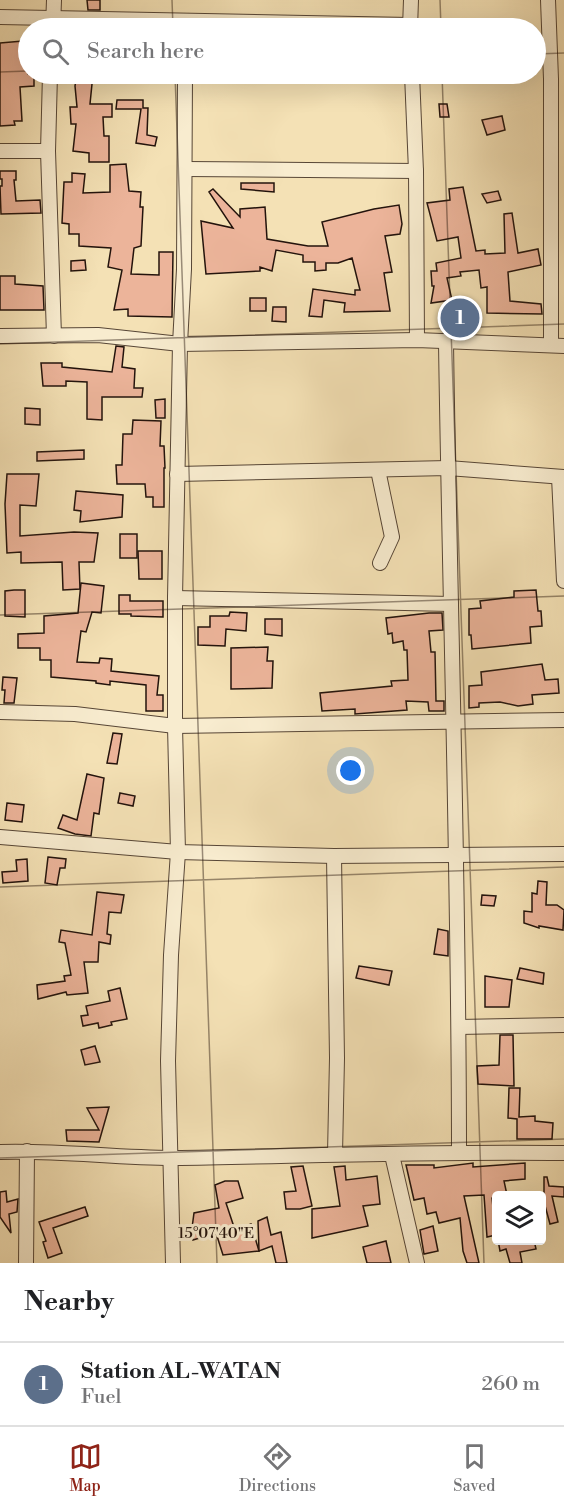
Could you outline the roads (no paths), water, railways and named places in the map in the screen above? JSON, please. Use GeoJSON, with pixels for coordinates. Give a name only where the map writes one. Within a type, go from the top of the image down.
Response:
{"type":"FeatureCollection","features":[{"type":"Feature","properties":{"kind":"street"},"geometry":{"type":"LineString","coordinates":[[53,18],[54,0]]}},
{"type":"Feature","properties":{"kind":"street"},"geometry":{"type":"LineString","coordinates":[[410,18],[411,0]]}},
{"type":"Feature","properties":{"kind":"street"},"geometry":{"type":"LineString","coordinates":[[0,336],[98,335],[180,344],[417,340],[446,343],[558,345],[558,79],[548,0]]}},
{"type":"Feature","properties":{"kind":"street"},"geometry":{"type":"LineString","coordinates":[[0,17],[18,19]]}},
{"type":"Feature","properties":{"kind":"street"},"geometry":{"type":"LineString","coordinates":[[50,84],[48,152],[54,336]]}},
{"type":"Feature","properties":{"kind":"street"},"geometry":{"type":"LineString","coordinates":[[172,1263],[168,1049],[178,852],[175,598],[185,84]]}},
{"type":"Feature","properties":{"kind":"street"},"geometry":{"type":"LineString","coordinates":[[412,84],[416,171],[417,340]]}},
{"type":"Feature","properties":{"kind":"street"},"geometry":{"type":"LineString","coordinates":[[0,152],[48,152]]}},
{"type":"Feature","properties":{"kind":"street"},"geometry":{"type":"LineString","coordinates":[[185,169],[416,171]]}},
{"type":"Feature","properties":{"kind":"street"},"geometry":{"type":"LineString","coordinates":[[446,343],[459,1026],[459,1152]]}},
{"type":"Feature","properties":{"kind":"street"},"geometry":{"type":"LineString","coordinates":[[177,474],[448,468],[562,477],[564,581]]}},
{"type":"Feature","properties":{"kind":"street"},"geometry":{"type":"LineString","coordinates":[[378,470],[392,537],[380,563]]}},
{"type":"Feature","properties":{"kind":"street"},"geometry":{"type":"LineString","coordinates":[[175,598],[451,603]]}},
{"type":"Feature","properties":{"kind":"street"},"geometry":{"type":"LineString","coordinates":[[0,712],[75,714],[175,726],[564,720]]}},
{"type":"Feature","properties":{"kind":"street"},"geometry":{"type":"LineString","coordinates":[[0,837],[178,852],[334,856],[564,854]]}},
{"type":"Feature","properties":{"kind":"street"},"geometry":{"type":"LineString","coordinates":[[334,856],[337,1058],[335,1154]]}},
{"type":"Feature","properties":{"kind":"street"},"geometry":{"type":"LineString","coordinates":[[459,1026],[564,1024]]}},
{"type":"Feature","properties":{"kind":"street"},"geometry":{"type":"LineString","coordinates":[[26,1263],[27,1151]]}},
{"type":"Feature","properties":{"kind":"street"},"geometry":{"type":"LineString","coordinates":[[0,1152],[27,1151],[170,1158],[459,1152],[564,1153]]}},
{"type":"Feature","properties":{"kind":"street"},"geometry":{"type":"LineString","coordinates":[[392,1155],[417,1263]]}},
{"type":"Feature","properties":{"kind":"place","name":"Station AL-WATAN"},"geometry":{"type":"Point","coordinates":[460,318]}}]}
